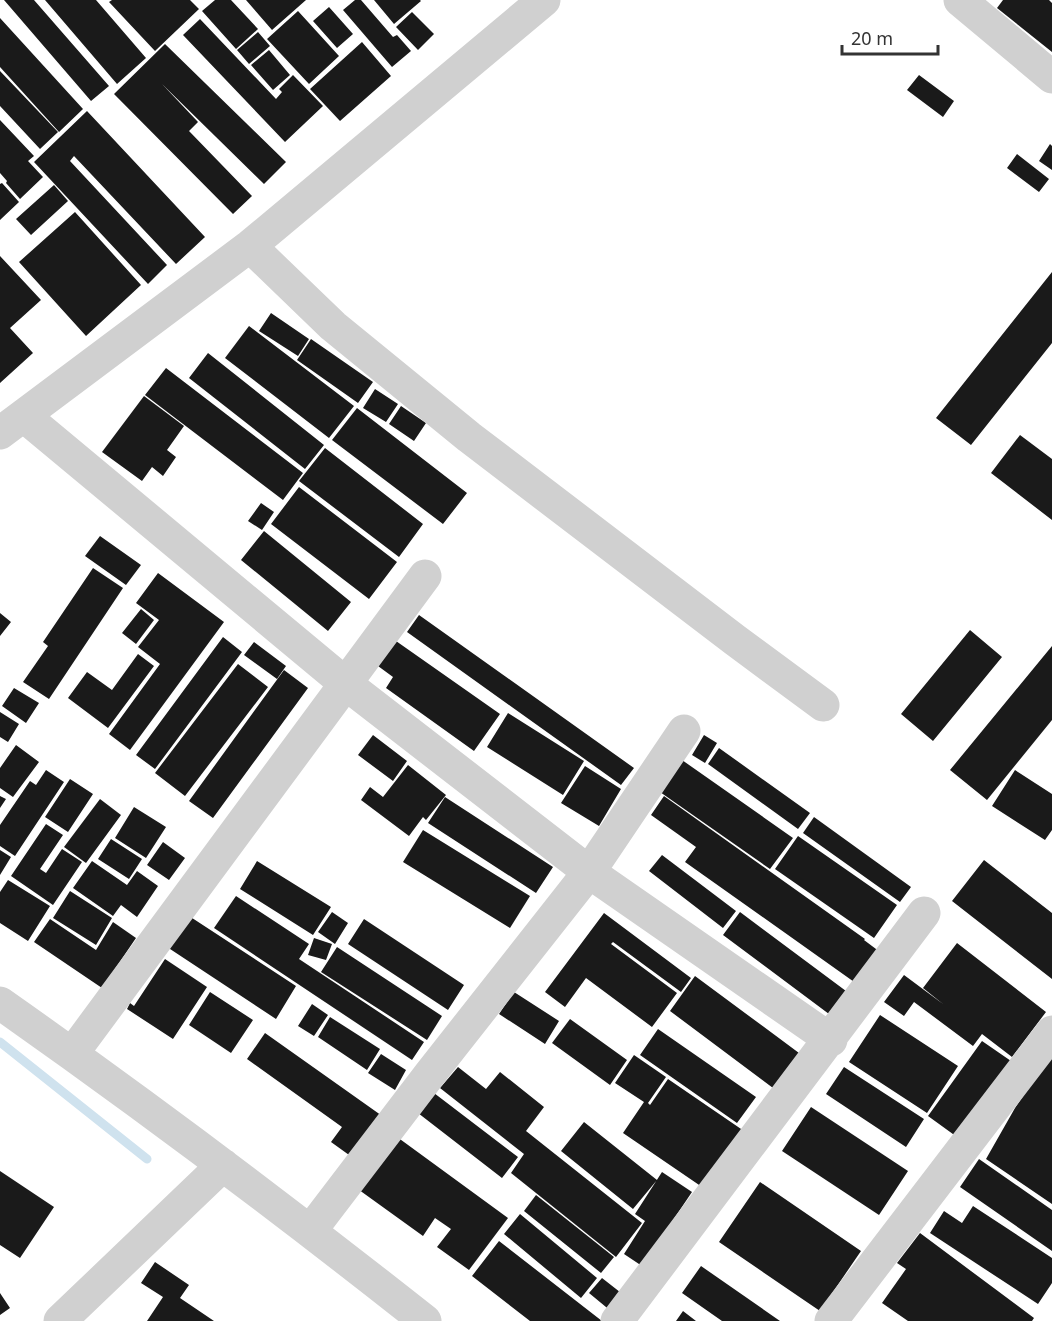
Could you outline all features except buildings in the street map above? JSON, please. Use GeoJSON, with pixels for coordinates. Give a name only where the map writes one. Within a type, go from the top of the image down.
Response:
{"type":"FeatureCollection","features":[{"type":"Feature","properties":{"kind":"street"},"geometry":{"type":"LineString","coordinates":[[544,0],[250,246],[12,425],[589,872],[831,1040]]}},
{"type":"Feature","properties":{"kind":"street"},"geometry":{"type":"LineString","coordinates":[[960,0],[1052,77]]}},
{"type":"Feature","properties":{"kind":"street"},"geometry":{"type":"LineString","coordinates":[[250,246],[333,326],[469,437],[823,705]]}},
{"type":"Feature","properties":{"kind":"street"},"geometry":{"type":"LineString","coordinates":[[72,1054],[425,576]]}},
{"type":"Feature","properties":{"kind":"street"},"geometry":{"type":"LineString","coordinates":[[311,1230],[589,872],[684,731]]}},
{"type":"Feature","properties":{"kind":"street"},"geometry":{"type":"LineString","coordinates":[[617,1321],[831,1040],[924,913]]}},
{"type":"Feature","properties":{"kind":"street"},"geometry":{"type":"LineString","coordinates":[[0,1003],[311,1230],[425,1321]]}},
{"type":"Feature","properties":{"kind":"street"},"geometry":{"type":"LineString","coordinates":[[831,1321],[1052,1032]]}},
{"type":"Feature","properties":{"kind":"street"},"geometry":{"type":"LineString","coordinates":[[60,1321],[223,1165]]}},
{"type":"Feature","properties":{"kind":"waterway"},"geometry":{"type":"LineString","coordinates":[[0,1042],[147,1159]]}}]}
